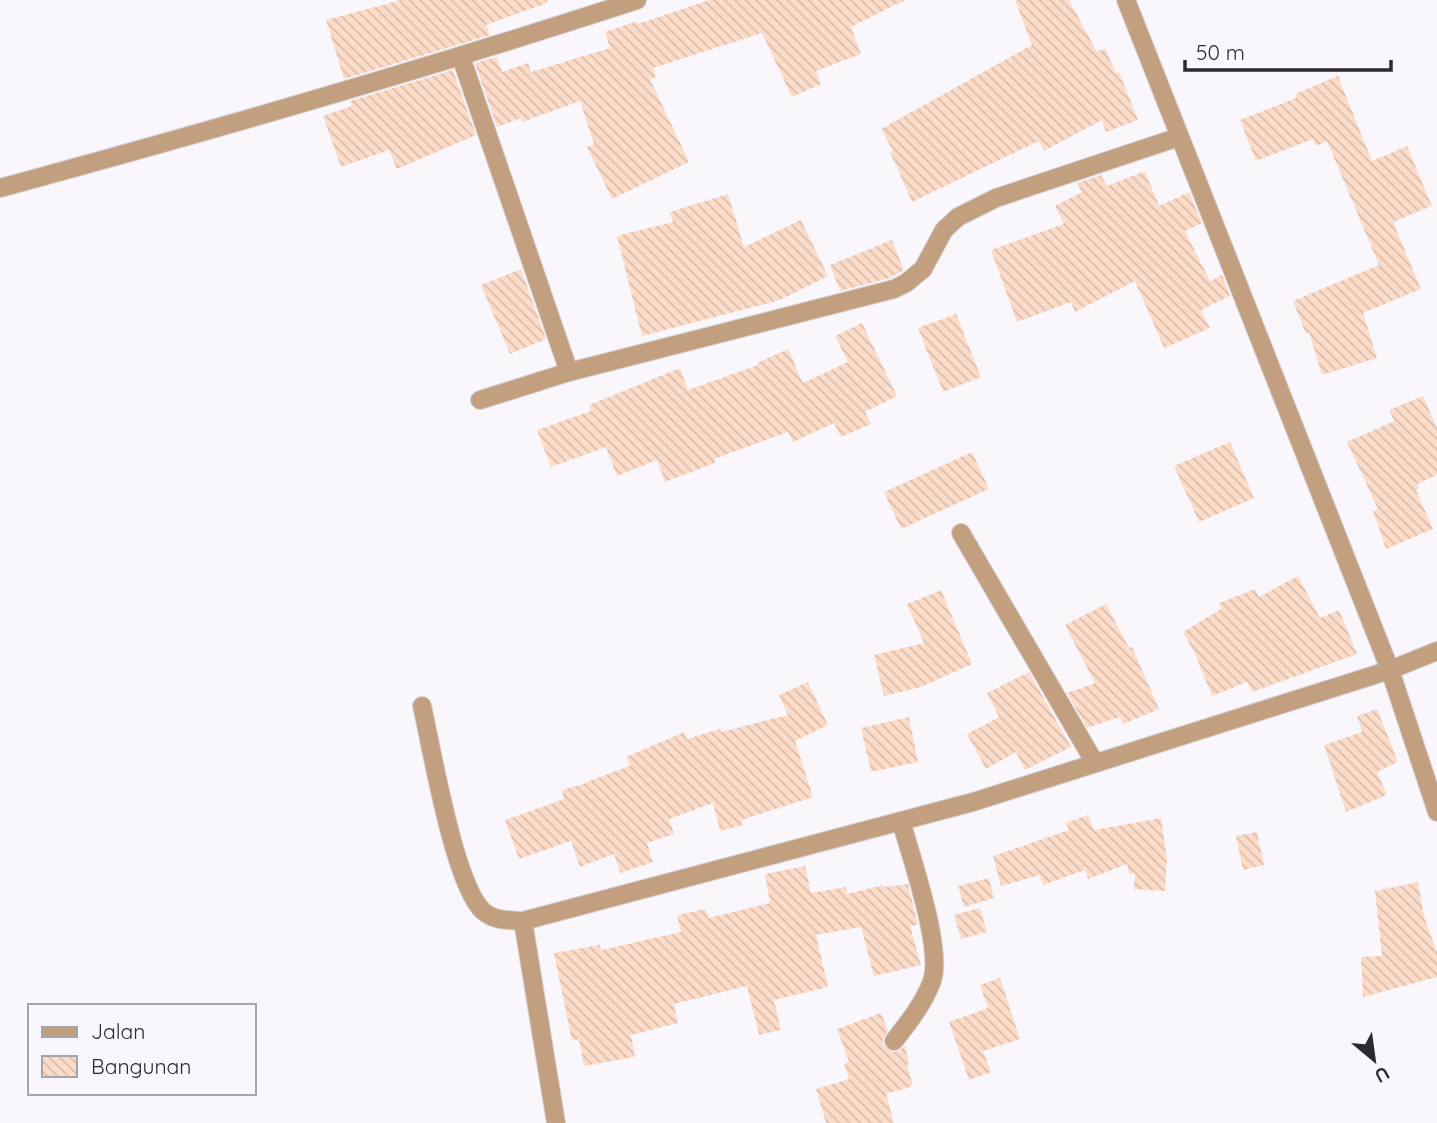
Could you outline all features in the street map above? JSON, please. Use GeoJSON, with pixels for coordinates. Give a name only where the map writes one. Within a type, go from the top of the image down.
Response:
{"type":"FeatureCollection","features":[{"type":"Feature","properties":{"kind":"street"},"geometry":{"type":"LineString","coordinates":[[0,188],[194,136],[461,57],[637,0]]}},
{"type":"Feature","properties":{"kind":"street"},"geometry":{"type":"LineString","coordinates":[[1126,0],[1390,670],[1437,811]]}},
{"type":"Feature","properties":{"kind":"street"},"geometry":{"type":"LineString","coordinates":[[461,57],[569,372]]}},
{"type":"Feature","properties":{"kind":"street"},"geometry":{"type":"LineString","coordinates":[[480,400],[569,372],[894,289],[923,269],[944,230],[969,210],[996,198],[1179,137]]}},
{"type":"Feature","properties":{"kind":"street"},"geometry":{"type":"LineString","coordinates":[[961,533],[1094,763]]}},
{"type":"Feature","properties":{"kind":"street"},"geometry":{"type":"LineString","coordinates":[[422,706],[447,816],[471,896],[485,913],[494,918],[523,921],[973,802],[1390,670],[1437,651]]}},
{"type":"Feature","properties":{"kind":"street"},"geometry":{"type":"LineString","coordinates":[[894,1041],[926,995],[934,971],[929,925],[901,821]]}},
{"type":"Feature","properties":{"kind":"street"},"geometry":{"type":"LineString","coordinates":[[523,921],[556,1123]]}},
{"type":"Feature","properties":{"kind":"building"},"geometry":{"type":"Polygon","coordinates":[[[401,0],[547,0],[547,3],[486,25],[490,35],[344,79],[326,20],[401,0]]]}},
{"type":"Feature","properties":{"kind":"building"},"geometry":{"type":"Polygon","coordinates":[[[709,0],[905,0],[851,27],[861,54],[816,71],[821,84],[792,97],[762,33],[653,68],[656,77],[650,79],[689,162],[612,199],[587,147],[594,144],[580,101],[522,122],[521,118],[497,127],[475,63],[497,57],[502,72],[528,63],[531,72],[610,48],[605,32],[709,0]]]}},
{"type":"Feature","properties":{"kind":"building"},"geometry":{"type":"Polygon","coordinates":[[[1015,0],[1069,0],[1097,52],[1105,48],[1116,73],[1119,72],[1138,120],[1106,132],[1102,120],[1044,151],[1039,141],[912,202],[890,152],[893,151],[881,129],[1032,45],[1015,0]]]}},
{"type":"Feature","properties":{"kind":"building"},"geometry":{"type":"Polygon","coordinates":[[[453,70],[476,135],[397,169],[389,150],[341,167],[323,116],[352,106],[350,101],[453,70]]]}},
{"type":"Feature","properties":{"kind":"building"},"geometry":{"type":"Polygon","coordinates":[[[1338,76],[1372,161],[1407,146],[1432,206],[1393,222],[1421,289],[1363,313],[1377,358],[1322,375],[1309,332],[1306,334],[1293,301],[1379,265],[1327,141],[1316,146],[1313,139],[1256,161],[1240,120],[1296,98],[1295,94],[1338,76]]]}},
{"type":"Feature","properties":{"kind":"building"},"geometry":{"type":"Polygon","coordinates":[[[1145,171],[1159,206],[1189,192],[1202,223],[1185,231],[1210,281],[1222,275],[1230,296],[1201,310],[1210,328],[1164,348],[1135,281],[1075,312],[1071,302],[1017,322],[991,250],[1064,224],[1055,206],[1082,192],[1077,183],[1101,175],[1107,186],[1145,171]]]}},
{"type":"Feature","properties":{"kind":"building"},"geometry":{"type":"Polygon","coordinates":[[[728,194],[744,247],[801,220],[828,276],[780,300],[642,336],[617,236],[673,222],[670,212],[728,194]]]}},
{"type":"Feature","properties":{"kind":"building"},"geometry":{"type":"Polygon","coordinates":[[[892,240],[904,270],[890,278],[840,291],[830,265],[892,240]]]}},
{"type":"Feature","properties":{"kind":"building"},"geometry":{"type":"Polygon","coordinates":[[[521,269],[546,339],[510,354],[481,285],[521,269]]]}},
{"type":"Feature","properties":{"kind":"building"},"geometry":{"type":"Polygon","coordinates":[[[956,314],[981,377],[943,392],[918,328],[956,314]]]}},
{"type":"Feature","properties":{"kind":"building"},"geometry":{"type":"Polygon","coordinates":[[[862,323],[897,396],[865,412],[871,424],[841,437],[834,423],[793,442],[788,432],[714,459],[715,463],[665,482],[657,460],[617,476],[606,447],[551,467],[537,430],[591,411],[589,405],[680,368],[688,390],[758,365],[757,363],[788,349],[803,383],[848,362],[835,336],[862,323]]]}},
{"type":"Feature","properties":{"kind":"building"},"geometry":{"type":"Polygon","coordinates":[[[1423,396],[1437,428],[1437,475],[1417,484],[1419,488],[1416,490],[1433,529],[1386,549],[1373,511],[1378,509],[1347,442],[1394,421],[1389,410],[1423,396]]]}},
{"type":"Feature","properties":{"kind":"building"},"geometry":{"type":"Polygon","coordinates":[[[1230,442],[1254,498],[1199,522],[1174,466],[1230,442]]]}},
{"type":"Feature","properties":{"kind":"building"},"geometry":{"type":"Polygon","coordinates":[[[972,452],[989,489],[901,529],[884,492],[972,452]]]}},
{"type":"Feature","properties":{"kind":"building"},"geometry":{"type":"Polygon","coordinates":[[[1298,576],[1320,618],[1339,610],[1357,654],[1252,692],[1247,682],[1212,696],[1183,632],[1221,609],[1219,603],[1255,589],[1259,597],[1298,576]]]}},
{"type":"Feature","properties":{"kind":"building"},"geometry":{"type":"Polygon","coordinates":[[[941,590],[972,664],[921,687],[884,696],[874,655],[924,643],[907,604],[941,590]]]}},
{"type":"Feature","properties":{"kind":"building"},"geometry":{"type":"Polygon","coordinates":[[[1106,604],[1129,648],[1132,647],[1159,709],[1123,724],[1120,717],[1087,728],[1067,693],[1095,683],[1065,625],[1106,604]]]}},
{"type":"Feature","properties":{"kind":"building"},"geometry":{"type":"Polygon","coordinates":[[[1029,672],[1071,747],[1025,770],[1016,752],[986,769],[967,734],[999,717],[987,693],[1029,672]]]}},
{"type":"Feature","properties":{"kind":"building"},"geometry":{"type":"Polygon","coordinates":[[[808,682],[828,725],[795,741],[813,797],[741,820],[743,825],[720,831],[713,803],[669,819],[674,834],[647,843],[653,862],[620,873],[614,854],[580,867],[571,841],[519,859],[505,820],[564,799],[562,790],[630,766],[626,757],[684,732],[687,739],[788,715],[779,695],[808,682]]]}},
{"type":"Feature","properties":{"kind":"building"},"geometry":{"type":"Polygon","coordinates":[[[1377,709],[1398,762],[1377,772],[1387,795],[1346,812],[1324,745],[1362,732],[1357,716],[1377,709]]]}},
{"type":"Feature","properties":{"kind":"building"},"geometry":{"type":"Polygon","coordinates":[[[909,717],[918,762],[871,772],[861,728],[909,717]]]}},
{"type":"Feature","properties":{"kind":"building"},"geometry":{"type":"Polygon","coordinates":[[[1088,815],[1094,830],[1161,818],[1167,859],[1165,891],[1134,889],[1135,873],[1129,874],[1127,864],[1088,879],[1085,870],[1043,885],[1040,875],[1001,886],[993,856],[1069,830],[1066,823],[1088,815]]]}},
{"type":"Feature","properties":{"kind":"building"},"geometry":{"type":"Polygon","coordinates":[[[1257,832],[1264,865],[1243,870],[1236,836],[1257,832]]]}},
{"type":"Feature","properties":{"kind":"building"},"geometry":{"type":"Polygon","coordinates":[[[805,866],[811,893],[846,887],[847,894],[884,885],[908,884],[918,925],[910,926],[921,965],[874,976],[861,927],[816,935],[828,987],[774,1000],[781,1030],[759,1035],[747,986],[674,1004],[678,1023],[631,1035],[635,1057],[584,1066],[579,1039],[572,1041],[554,953],[600,945],[601,950],[681,932],[677,915],[706,909],[708,918],[770,903],[765,874],[805,866]]]}},
{"type":"Feature","properties":{"kind":"building"},"geometry":{"type":"Polygon","coordinates":[[[989,878],[994,898],[964,907],[958,886],[989,878]]]}},
{"type":"Feature","properties":{"kind":"building"},"geometry":{"type":"Polygon","coordinates":[[[1418,882],[1424,917],[1437,952],[1437,977],[1363,997],[1361,957],[1382,956],[1375,891],[1418,882]]]}},
{"type":"Feature","properties":{"kind":"building"},"geometry":{"type":"Polygon","coordinates":[[[980,908],[987,932],[961,939],[954,915],[980,908]]]}},
{"type":"Feature","properties":{"kind":"building"},"geometry":{"type":"Polygon","coordinates":[[[1000,978],[1020,1039],[983,1051],[991,1072],[969,1080],[949,1022],[988,1008],[980,985],[1000,978]]]}},
{"type":"Feature","properties":{"kind":"building"},"geometry":{"type":"Polygon","coordinates":[[[881,1013],[888,1031],[883,1039],[884,1046],[893,1052],[899,1051],[905,1045],[913,1086],[886,1094],[894,1123],[826,1123],[816,1089],[849,1079],[844,1064],[849,1062],[837,1029],[881,1013]]]}}]}
